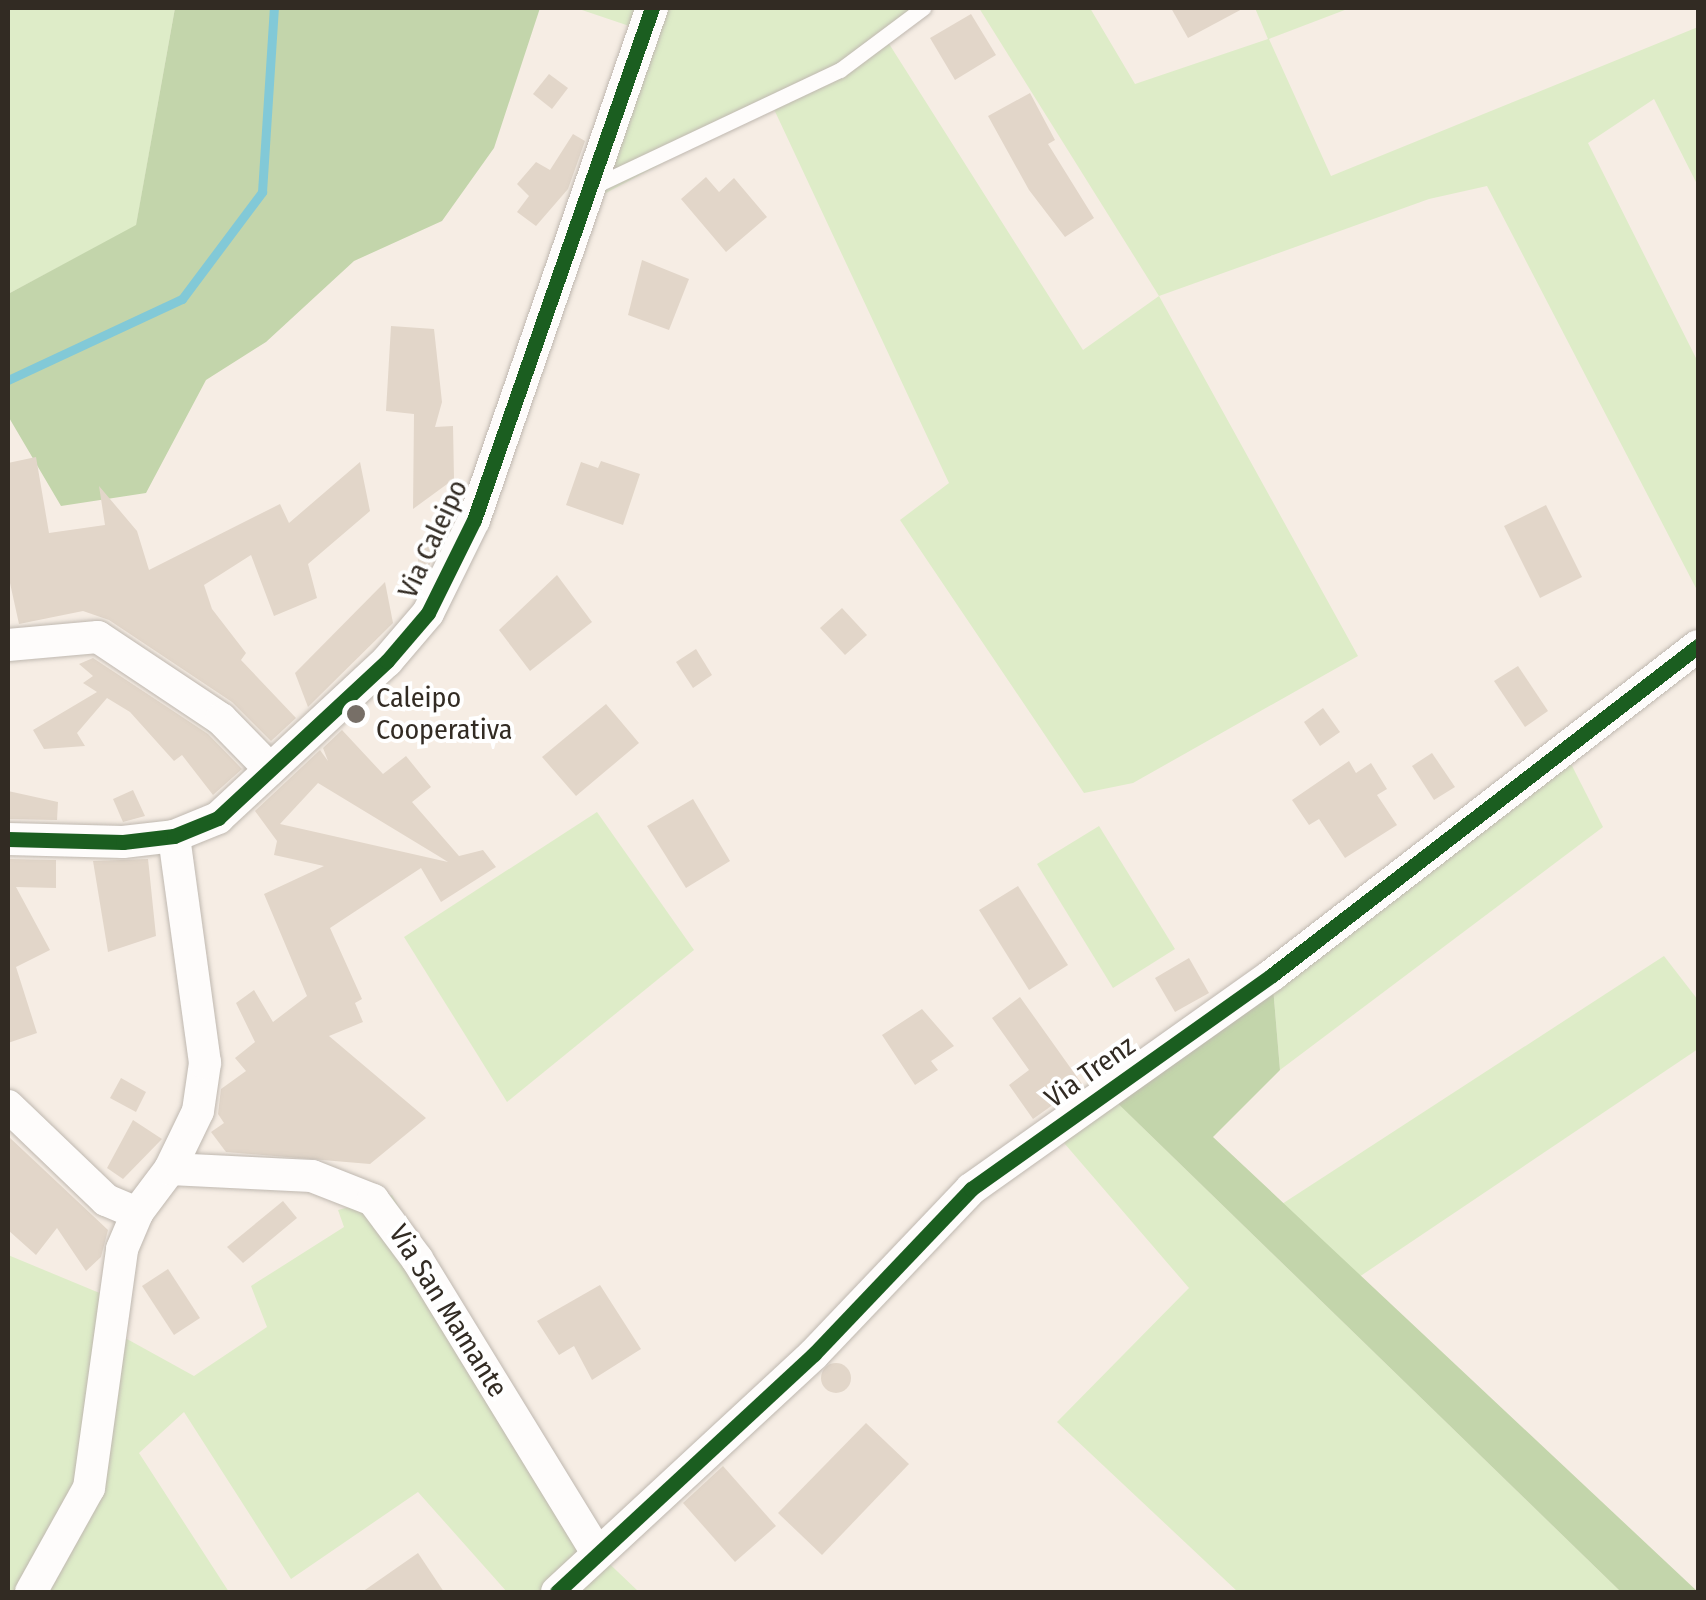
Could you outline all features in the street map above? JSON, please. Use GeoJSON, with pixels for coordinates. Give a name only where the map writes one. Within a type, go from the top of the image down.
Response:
{"type":"FeatureCollection","features":[{"type":"Feature","properties":{"kind":"street","name":"Via Caleipo"},"geometry":{"type":"LineString","coordinates":[[8,838],[123,842],[174,836],[218,818],[386,661],[428,613],[474,520],[652,8]]}},
{"type":"Feature","properties":{"kind":"street"},"geometry":{"type":"LineString","coordinates":[[8,645],[98,637],[221,720],[270,769]]}},
{"type":"Feature","properties":{"kind":"street","name":"Via Trenz"},"geometry":{"type":"LineString","coordinates":[[557,1592],[596,1551],[814,1354],[971,1189],[1272,974],[1698,646]]}},
{"type":"Feature","properties":{"kind":"street"},"geometry":{"type":"LineString","coordinates":[[31,1592],[89,1488],[120,1260],[137,1213],[170,1169],[198,1111],[205,1064],[174,836]]}},
{"type":"Feature","properties":{"kind":"street"},"geometry":{"type":"LineString","coordinates":[[8,1106],[106,1200],[137,1213]]}},
{"type":"Feature","properties":{"kind":"street","name":"Via San Mamante"},"geometry":{"type":"LineString","coordinates":[[170,1169],[312,1176],[373,1200],[417,1259],[596,1551]]}},
{"type":"Feature","properties":{"kind":"lane"},"geometry":{"type":"LineString","coordinates":[[588,189],[840,70],[922,8]]}},
{"type":"Feature","properties":{"kind":"green space"},"geometry":{"type":"Polygon","coordinates":[[[8,8],[175,8],[136,226],[8,294],[8,8]]]}},
{"type":"Feature","properties":{"kind":"green space"},"geometry":{"type":"Polygon","coordinates":[[[175,8],[540,8],[494,148],[442,221],[354,261],[266,342],[206,380],[146,493],[61,506],[8,416],[8,294],[136,225],[175,8]]]}},
{"type":"Feature","properties":{"kind":"green space"},"geometry":{"type":"Polygon","coordinates":[[[576,8],[923,8],[886,39],[1083,350],[1159,296],[1358,656],[1133,783],[1084,793],[900,520],[949,483],[772,105],[604,194],[650,33],[576,8]]]}},
{"type":"Feature","properties":{"kind":"green space"},"geometry":{"type":"Polygon","coordinates":[[[979,8],[1090,8],[1135,84],[1268,39],[1255,8],[1350,8],[1269,39],[1331,176],[1698,27],[1698,186],[1654,99],[1588,143],[1698,362],[1698,592],[1487,186],[1429,199],[1159,296],[979,8]]]}},
{"type":"Feature","properties":{"kind":"green space"},"geometry":{"type":"Polygon","coordinates":[[[1564,750],[1603,827],[1280,1070],[1272,975],[1564,750]]]}},
{"type":"Feature","properties":{"kind":"green space"},"geometry":{"type":"Polygon","coordinates":[[[597,812],[694,950],[507,1102],[404,937],[597,812]]]}},
{"type":"Feature","properties":{"kind":"green space"},"geometry":{"type":"Polygon","coordinates":[[[1099,826],[1175,949],[1113,988],[1037,864],[1099,826]]]}},
{"type":"Feature","properties":{"kind":"green space"},"geometry":{"type":"Polygon","coordinates":[[[1664,956],[1698,1000],[1698,1049],[1359,1277],[1282,1204],[1664,956]]]}},
{"type":"Feature","properties":{"kind":"green space"},"geometry":{"type":"Polygon","coordinates":[[[1272,975],[1280,1070],[1213,1137],[1698,1592],[1621,1592],[1105,1091],[1272,975]]]}},
{"type":"Feature","properties":{"kind":"green space"},"geometry":{"type":"Polygon","coordinates":[[[1105,1091],[1621,1592],[1238,1592],[1057,1422],[1189,1288],[1052,1129],[1105,1091]]]}},
{"type":"Feature","properties":{"kind":"green space"},"geometry":{"type":"Polygon","coordinates":[[[392,1195],[596,1551],[639,1592],[507,1592],[418,1492],[291,1579],[184,1412],[139,1453],[229,1592],[8,1592],[8,1255],[114,1299],[107,1328],[194,1376],[267,1327],[251,1286],[344,1227],[338,1210],[392,1195]]]}},
{"type":"Feature","properties":{"kind":"building"},"geometry":{"type":"Polygon","coordinates":[[[1171,8],[1244,8],[1188,38],[1171,8]]]}},
{"type":"Feature","properties":{"kind":"building"},"geometry":{"type":"Polygon","coordinates":[[[971,14],[996,55],[955,80],[930,38],[971,14]]]}},
{"type":"Feature","properties":{"kind":"building"},"geometry":{"type":"Polygon","coordinates":[[[549,74],[568,88],[552,109],[533,94],[549,74]]]}},
{"type":"Feature","properties":{"kind":"building"},"geometry":{"type":"Polygon","coordinates":[[[1030,93],[1055,140],[1048,144],[1094,218],[1065,237],[1029,190],[988,116],[1030,93]]]}},
{"type":"Feature","properties":{"kind":"building"},"geometry":{"type":"Polygon","coordinates":[[[573,134],[585,141],[568,189],[536,226],[517,212],[529,196],[517,184],[536,162],[550,170],[573,134]]]}},
{"type":"Feature","properties":{"kind":"building"},"geometry":{"type":"Polygon","coordinates":[[[706,177],[719,192],[734,178],[767,217],[726,252],[681,199],[706,177]]]}},
{"type":"Feature","properties":{"kind":"building"},"geometry":{"type":"Polygon","coordinates":[[[642,260],[689,279],[669,330],[628,315],[642,260]]]}},
{"type":"Feature","properties":{"kind":"building"},"geometry":{"type":"Polygon","coordinates":[[[391,326],[434,329],[442,402],[435,427],[453,426],[454,479],[413,509],[414,414],[386,411],[391,326]]]}},
{"type":"Feature","properties":{"kind":"building"},"geometry":{"type":"Polygon","coordinates":[[[36,457],[49,533],[105,525],[99,486],[137,531],[149,570],[280,504],[289,523],[360,462],[370,511],[308,564],[317,598],[274,616],[251,555],[204,585],[212,609],[246,653],[241,660],[296,718],[271,741],[232,702],[109,620],[83,611],[19,624],[8,574],[8,463],[36,457]]]}},
{"type":"Feature","properties":{"kind":"building"},"geometry":{"type":"Polygon","coordinates":[[[601,461],[640,474],[623,525],[566,505],[581,462],[598,468],[601,461]]]}},
{"type":"Feature","properties":{"kind":"building"},"geometry":{"type":"Polygon","coordinates":[[[1546,505],[1582,577],[1540,598],[1504,526],[1546,505]]]}},
{"type":"Feature","properties":{"kind":"building"},"geometry":{"type":"Polygon","coordinates":[[[457,509],[456,512],[420,584],[417,549],[457,509]]]}},
{"type":"Feature","properties":{"kind":"building"},"geometry":{"type":"Polygon","coordinates":[[[557,575],[592,622],[530,671],[499,630],[557,575]]]}},
{"type":"Feature","properties":{"kind":"building"},"geometry":{"type":"Polygon","coordinates":[[[385,582],[393,623],[308,707],[295,673],[385,582]]]}},
{"type":"Feature","properties":{"kind":"building"},"geometry":{"type":"Polygon","coordinates":[[[842,608],[867,635],[845,655],[820,628],[842,608]]]}},
{"type":"Feature","properties":{"kind":"building"},"geometry":{"type":"Polygon","coordinates":[[[696,649],[712,675],[693,688],[676,662],[696,649]]]}},
{"type":"Feature","properties":{"kind":"building"},"geometry":{"type":"Polygon","coordinates":[[[93,658],[208,734],[242,769],[213,795],[182,755],[174,761],[130,712],[107,698],[77,733],[85,746],[44,749],[33,730],[97,692],[83,683],[93,676],[79,664],[93,658]]]}},
{"type":"Feature","properties":{"kind":"building"},"geometry":{"type":"Polygon","coordinates":[[[1518,666],[1548,711],[1525,727],[1494,681],[1518,666]]]}},
{"type":"Feature","properties":{"kind":"building"},"geometry":{"type":"Polygon","coordinates":[[[606,704],[639,743],[576,796],[542,757],[606,704]]]}},
{"type":"Feature","properties":{"kind":"building"},"geometry":{"type":"Polygon","coordinates":[[[1323,708],[1340,732],[1320,746],[1304,722],[1323,708]]]}},
{"type":"Feature","properties":{"kind":"building"},"geometry":{"type":"Polygon","coordinates":[[[342,730],[383,774],[406,756],[431,787],[412,802],[459,856],[483,850],[496,867],[441,902],[421,868],[330,928],[362,999],[355,1003],[363,1022],[329,1036],[426,1118],[370,1164],[226,1152],[211,1132],[224,1123],[218,1114],[221,1089],[246,1071],[235,1058],[255,1042],[236,1003],[254,990],[273,1022],[307,996],[264,894],[324,866],[274,855],[277,841],[255,811],[320,750],[328,761],[323,748],[342,730]],[[318,783],[280,824],[448,862],[318,783]]]}},
{"type":"Feature","properties":{"kind":"building"},"geometry":{"type":"Polygon","coordinates":[[[1432,753],[1455,787],[1434,800],[1412,766],[1432,753]]]}},
{"type":"Feature","properties":{"kind":"building"},"geometry":{"type":"Polygon","coordinates":[[[1349,761],[1356,773],[1371,763],[1387,789],[1377,795],[1397,825],[1345,858],[1319,819],[1309,825],[1292,800],[1349,761]]]}},
{"type":"Feature","properties":{"kind":"building"},"geometry":{"type":"Polygon","coordinates":[[[133,790],[145,816],[123,822],[113,799],[133,790]]]}},
{"type":"Feature","properties":{"kind":"building"},"geometry":{"type":"Polygon","coordinates":[[[8,791],[58,802],[57,820],[8,819],[8,791]]]}},
{"type":"Feature","properties":{"kind":"building"},"geometry":{"type":"Polygon","coordinates":[[[693,799],[730,861],[686,888],[647,826],[693,799]]]}},
{"type":"Feature","properties":{"kind":"building"},"geometry":{"type":"Polygon","coordinates":[[[8,859],[56,860],[56,888],[16,887],[50,950],[16,967],[37,1033],[8,1043],[8,859]]]}},
{"type":"Feature","properties":{"kind":"building"},"geometry":{"type":"Polygon","coordinates":[[[148,859],[156,936],[108,952],[93,861],[148,859]]]}},
{"type":"Feature","properties":{"kind":"building"},"geometry":{"type":"Polygon","coordinates":[[[1018,886],[1068,965],[1029,990],[979,910],[1018,886]]]}},
{"type":"Feature","properties":{"kind":"building"},"geometry":{"type":"Polygon","coordinates":[[[1189,958],[1209,993],[1175,1012],[1155,978],[1189,958]]]}},
{"type":"Feature","properties":{"kind":"building"},"geometry":{"type":"Polygon","coordinates":[[[1020,997],[1082,1084],[1033,1119],[1009,1085],[1029,1070],[992,1018],[1020,997]]]}},
{"type":"Feature","properties":{"kind":"building"},"geometry":{"type":"Polygon","coordinates":[[[922,1009],[954,1046],[931,1061],[938,1070],[915,1085],[882,1035],[922,1009]]]}},
{"type":"Feature","properties":{"kind":"building"},"geometry":{"type":"Polygon","coordinates":[[[121,1078],[146,1092],[136,1112],[110,1098],[121,1078]]]}},
{"type":"Feature","properties":{"kind":"building"},"geometry":{"type":"Polygon","coordinates":[[[133,1120],[162,1139],[123,1179],[107,1168],[133,1120]]]}},
{"type":"Feature","properties":{"kind":"building"},"geometry":{"type":"Polygon","coordinates":[[[8,1136],[108,1230],[101,1257],[86,1271],[57,1228],[36,1255],[8,1230],[8,1136]]]}},
{"type":"Feature","properties":{"kind":"building"},"geometry":{"type":"Polygon","coordinates":[[[283,1201],[297,1218],[243,1263],[227,1247],[283,1201]]]}},
{"type":"Feature","properties":{"kind":"building"},"geometry":{"type":"Polygon","coordinates":[[[168,1269],[200,1318],[174,1335],[142,1286],[168,1269]]]}},
{"type":"Feature","properties":{"kind":"building"},"geometry":{"type":"Polygon","coordinates":[[[600,1285],[641,1349],[592,1380],[574,1346],[559,1355],[537,1321],[600,1285]]]}},
{"type":"Feature","properties":{"kind":"building"},"geometry":{"type":"Polygon","coordinates":[[[836,1363],[850,1372],[851,1378],[842,1392],[836,1393],[822,1384],[821,1378],[830,1364],[836,1363]]]}},
{"type":"Feature","properties":{"kind":"building"},"geometry":{"type":"Polygon","coordinates":[[[866,1423],[909,1464],[822,1555],[778,1513],[866,1423]]]}},
{"type":"Feature","properties":{"kind":"building"},"geometry":{"type":"Polygon","coordinates":[[[723,1466],[776,1526],[735,1562],[683,1503],[723,1466]]]}},
{"type":"Feature","properties":{"kind":"building"},"geometry":{"type":"Polygon","coordinates":[[[418,1553],[444,1592],[362,1592],[418,1553]]]}},
{"type":"Feature","properties":{"kind":"waterway"},"geometry":{"type":"LineString","coordinates":[[8,380],[182,299],[262,192],[274,8]]}},
{"type":"Feature","properties":{"kind":"cycle path"},"geometry":{"type":"LineString","coordinates":[[8,839],[123,842],[174,836],[218,818],[387,661],[428,613],[474,520],[652,8]]}},
{"type":"Feature","properties":{"kind":"cycle path"},"geometry":{"type":"LineString","coordinates":[[557,1592],[814,1354],[971,1189],[1272,975],[1698,646]]}},
{"type":"Feature","properties":{"kind":"place","name":"Caleipo Cooperativa"},"geometry":{"type":"Point","coordinates":[356,714]}}]}
